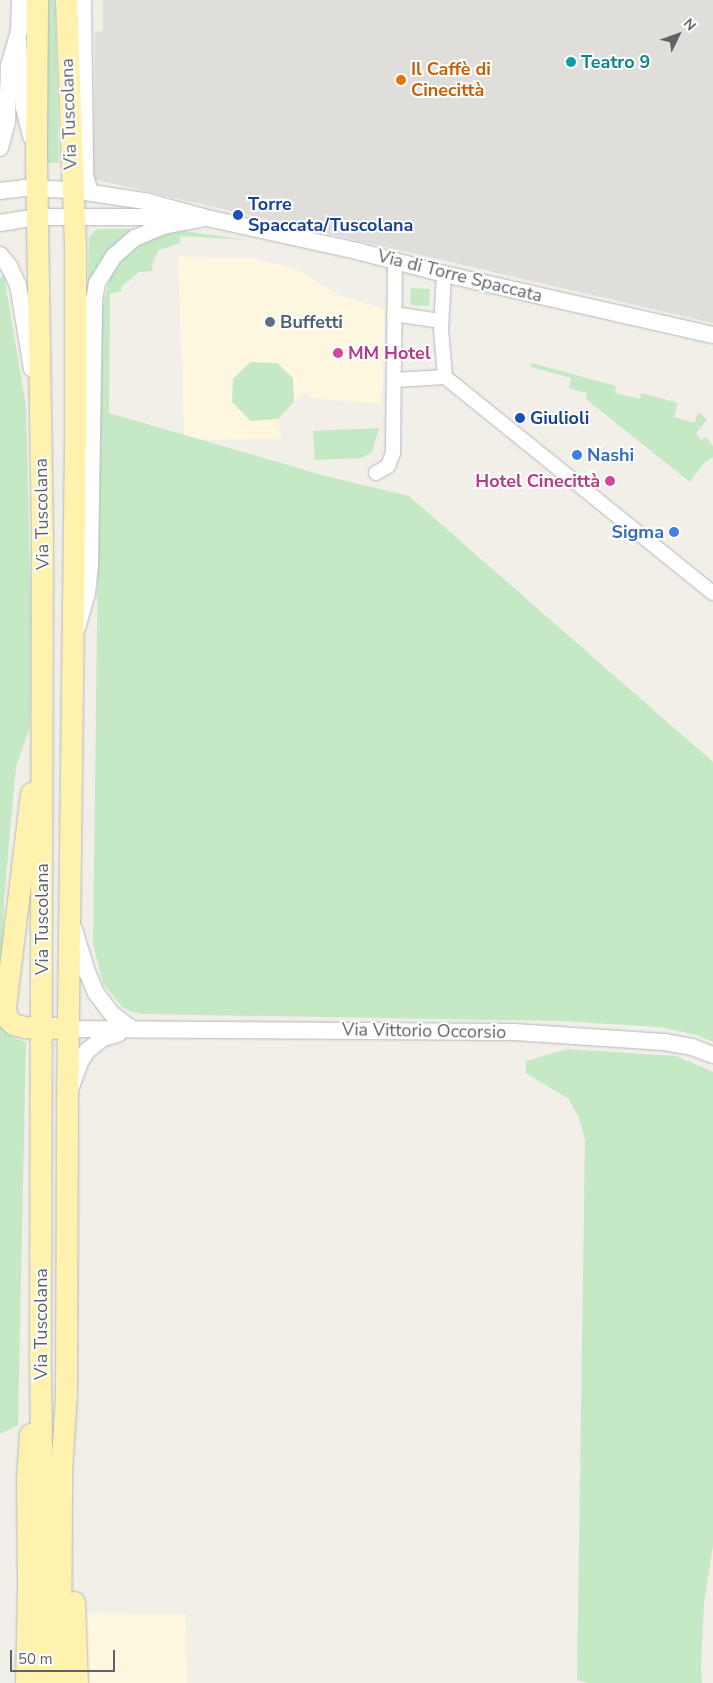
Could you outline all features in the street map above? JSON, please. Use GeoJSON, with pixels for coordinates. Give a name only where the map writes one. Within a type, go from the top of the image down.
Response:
{"type":"FeatureCollection","features":[{"type":"Feature","properties":{"kind":"main road","name":"Via Tuscolana"},"geometry":{"type":"LineString","coordinates":[[37,0],[36,156],[43,714],[40,1362],[44,1683]]}},
{"type":"Feature","properties":{"kind":"main road","name":"Via Tuscolana"},"geometry":{"type":"LineString","coordinates":[[60,1683],[61,1472],[66,1394],[71,648],[75,431],[73,216],[82,191],[66,0]]}},
{"type":"Feature","properties":{"kind":"main road"},"geometry":{"type":"LineString","coordinates":[[43,714],[5,1006],[7,1018],[11,1022],[24,1027],[68,1029]]}},
{"type":"Feature","properties":{"kind":"main road"},"geometry":{"type":"LineString","coordinates":[[26,1683],[28,1588],[27,1470],[40,1362]]}},
{"type":"Feature","properties":{"kind":"main road"},"geometry":{"type":"LineString","coordinates":[[66,1394],[77,1683]]}},
{"type":"Feature","properties":{"kind":"street","name":"Via Tuscolana"},"geometry":{"type":"LineString","coordinates":[[20,0],[19,31],[24,108],[36,156]]}},
{"type":"Feature","properties":{"kind":"street","name":"Via Tuscolana"},"geometry":{"type":"LineString","coordinates":[[82,191],[86,168],[84,0]]}},
{"type":"Feature","properties":{"kind":"street"},"geometry":{"type":"LineString","coordinates":[[0,148],[7,121],[10,66],[19,31]]}},
{"type":"Feature","properties":{"kind":"street","name":"Via di Torre Spaccata"},"geometry":{"type":"LineString","coordinates":[[0,191],[37,188],[82,191],[145,201],[207,218],[444,274],[713,335]]}},
{"type":"Feature","properties":{"kind":"street","name":"Via di Torre Spaccata"},"geometry":{"type":"LineString","coordinates":[[0,223],[37,217],[73,216],[207,218]]}},
{"type":"Feature","properties":{"kind":"street","name":"Via Tuscolana"},"geometry":{"type":"LineString","coordinates":[[71,648],[89,583],[94,300],[97,283],[108,263],[121,248],[135,238],[162,226],[207,218]]}},
{"type":"Feature","properties":{"kind":"street"},"geometry":{"type":"LineString","coordinates":[[0,255],[9,266],[18,285],[40,409]]}},
{"type":"Feature","properties":{"kind":"street"},"geometry":{"type":"LineString","coordinates":[[376,473],[388,466],[392,458],[395,262]]}},
{"type":"Feature","properties":{"kind":"street"},"geometry":{"type":"LineString","coordinates":[[444,274],[441,347],[445,377]]}},
{"type":"Feature","properties":{"kind":"street"},"geometry":{"type":"LineString","coordinates":[[394,314],[441,321]]}},
{"type":"Feature","properties":{"kind":"street"},"geometry":{"type":"LineString","coordinates":[[394,380],[445,377],[713,592]]}},
{"type":"Feature","properties":{"kind":"street"},"geometry":{"type":"LineString","coordinates":[[70,917],[86,972],[96,993],[112,1014],[132,1030]]}},
{"type":"Feature","properties":{"kind":"street","name":"Via Vittorio Occorsio"},"geometry":{"type":"LineString","coordinates":[[68,1029],[466,1031],[574,1035],[664,1042],[692,1047],[713,1055]]}},
{"type":"Feature","properties":{"kind":"street","name":"Via Vittorio Occorsio"},"geometry":{"type":"LineString","coordinates":[[67,1101],[80,1062],[87,1051],[103,1038],[132,1030]]}},
{"type":"Feature","properties":{"kind":"shaded area"},"geometry":{"type":"Polygon","coordinates":[[[103,0],[713,0],[713,323],[93,179],[95,32],[103,31],[103,0]]]}},
{"type":"Feature","properties":{"kind":"shaded area"},"geometry":{"type":"Polygon","coordinates":[[[178,257],[250,258],[277,264],[298,270],[340,296],[385,309],[381,404],[312,398],[304,391],[278,419],[281,439],[202,440],[184,435],[178,257]]]}},
{"type":"Feature","properties":{"kind":"shaded area"},"geometry":{"type":"Polygon","coordinates":[[[84,1613],[186,1614],[187,1683],[87,1683],[84,1613]]]}},
{"type":"Feature","properties":{"kind":"green space"},"geometry":{"type":"Polygon","coordinates":[[[47,0],[55,0],[59,163],[46,163],[47,0]]]}},
{"type":"Feature","properties":{"kind":"green space"},"geometry":{"type":"Polygon","coordinates":[[[97,229],[130,229],[131,232],[88,287],[89,237],[97,229]]]}},
{"type":"Feature","properties":{"kind":"green space"},"geometry":{"type":"Polygon","coordinates":[[[184,231],[247,240],[180,236],[180,243],[159,250],[153,261],[152,271],[139,272],[121,287],[121,292],[110,293],[109,413],[329,477],[409,496],[713,762],[713,1042],[697,1035],[660,1027],[561,1021],[142,1014],[131,1012],[122,1007],[103,983],[93,944],[101,313],[111,273],[129,251],[154,237],[184,231]]]}},
{"type":"Feature","properties":{"kind":"green space"},"geometry":{"type":"Polygon","coordinates":[[[4,275],[26,406],[31,616],[30,727],[16,767],[4,900],[1,1024],[14,1038],[26,1042],[18,1425],[0,1434],[0,278],[4,275]]]}},
{"type":"Feature","properties":{"kind":"green space"},"geometry":{"type":"Polygon","coordinates":[[[411,288],[430,289],[429,306],[410,305],[411,288]]]}},
{"type":"Feature","properties":{"kind":"green space"},"geometry":{"type":"Polygon","coordinates":[[[250,362],[277,363],[293,378],[294,402],[278,419],[251,421],[232,402],[233,379],[250,362]]]}},
{"type":"Feature","properties":{"kind":"green space"},"geometry":{"type":"Polygon","coordinates":[[[532,363],[616,386],[615,393],[640,399],[641,393],[678,403],[674,417],[694,423],[698,413],[701,414],[707,420],[696,433],[701,440],[706,437],[713,446],[713,457],[703,464],[690,482],[586,399],[587,393],[569,388],[571,378],[531,367],[532,363]]]}},
{"type":"Feature","properties":{"kind":"green space"},"geometry":{"type":"Polygon","coordinates":[[[379,428],[372,452],[362,458],[315,460],[313,431],[379,428]]]}},
{"type":"Feature","properties":{"kind":"green space"},"geometry":{"type":"Polygon","coordinates":[[[568,1049],[676,1056],[713,1072],[713,1546],[704,1602],[702,1683],[588,1683],[577,1680],[585,1139],[579,1118],[569,1099],[526,1073],[526,1061],[568,1049]]]}},
{"type":"Feature","properties":{"kind":"place","name":"Teatro 9"},"geometry":{"type":"Point","coordinates":[571,62]}},
{"type":"Feature","properties":{"kind":"place","name":"Il Caffè di Cinecittà"},"geometry":{"type":"Point","coordinates":[401,80]}},
{"type":"Feature","properties":{"kind":"place","name":"Torre Spaccata/Tuscolana"},"geometry":{"type":"Point","coordinates":[238,215]}},
{"type":"Feature","properties":{"kind":"place","name":"Buffetti"},"geometry":{"type":"Point","coordinates":[270,322]}},
{"type":"Feature","properties":{"kind":"place","name":"MM Hotel"},"geometry":{"type":"Point","coordinates":[338,353]}},
{"type":"Feature","properties":{"kind":"place","name":"Giulioli"},"geometry":{"type":"Point","coordinates":[520,418]}},
{"type":"Feature","properties":{"kind":"place","name":"Nashi"},"geometry":{"type":"Point","coordinates":[577,455]}},
{"type":"Feature","properties":{"kind":"place","name":"Hotel Cinecittà"},"geometry":{"type":"Point","coordinates":[610,481]}},
{"type":"Feature","properties":{"kind":"place","name":"Sigma"},"geometry":{"type":"Point","coordinates":[674,532]}}]}
